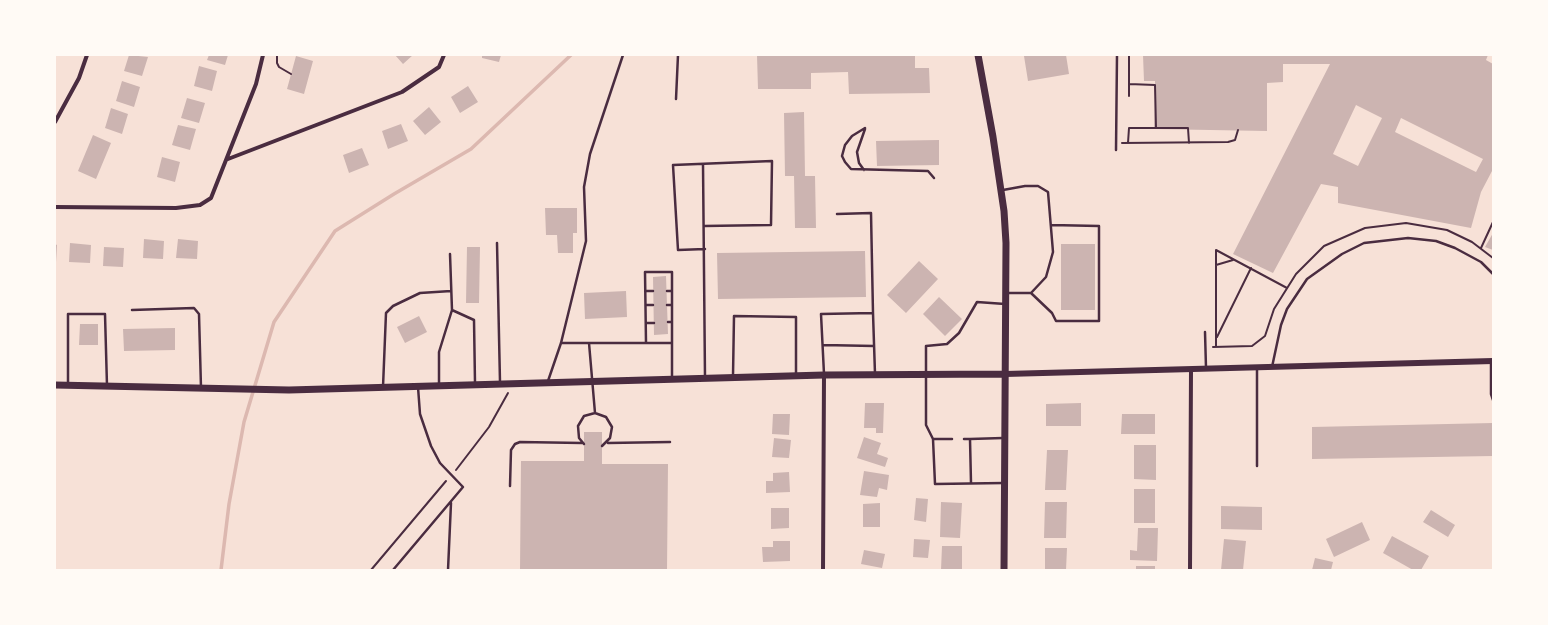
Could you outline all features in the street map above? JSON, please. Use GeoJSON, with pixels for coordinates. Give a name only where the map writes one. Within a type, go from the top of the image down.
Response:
{"type":"FeatureCollection","features":[{"type":"Feature","properties":{"kind":"main road"},"geometry":{"type":"LineString","coordinates":[[978,55],[1001,191],[1006,243],[1004,570]]}},
{"type":"Feature","properties":{"kind":"main road"},"geometry":{"type":"LineString","coordinates":[[55,385],[289,390],[824,375],[1005,374]]}},
{"type":"Feature","properties":{"kind":"street"},"geometry":{"type":"LineString","coordinates":[[55,122],[79,78],[87,55]]}},
{"type":"Feature","properties":{"kind":"street"},"geometry":{"type":"LineString","coordinates":[[55,207],[176,208],[200,205],[211,198],[228,159],[256,84],[263,55]]}},
{"type":"Feature","properties":{"kind":"street"},"geometry":{"type":"LineString","coordinates":[[228,159],[402,92],[439,67],[444,55]]}},
{"type":"Feature","properties":{"kind":"street"},"geometry":{"type":"LineString","coordinates":[[1005,374],[1206,370],[1492,361]]}},
{"type":"Feature","properties":{"kind":"street"},"geometry":{"type":"LineString","coordinates":[[1190,570],[1191,370]]}},
{"type":"Feature","properties":{"kind":"street"},"geometry":{"type":"LineString","coordinates":[[823,570],[824,375]]}},
{"type":"Feature","properties":{"kind":"lane"},"geometry":{"type":"LineString","coordinates":[[547,383],[561,343],[586,241],[584,187],[590,154],[623,55]]}},
{"type":"Feature","properties":{"kind":"lane"},"geometry":{"type":"LineString","coordinates":[[676,99],[678,55]]}},
{"type":"Feature","properties":{"kind":"lane"},"geometry":{"type":"LineString","coordinates":[[1116,55],[1116,150]]}},
{"type":"Feature","properties":{"kind":"lane"},"geometry":{"type":"LineString","coordinates":[[865,170],[859,164],[857,152],[859,141],[865,128],[852,136],[845,145],[842,156],[851,169],[865,170],[928,171],[934,178]]}},
{"type":"Feature","properties":{"kind":"lane"},"geometry":{"type":"LineString","coordinates":[[704,226],[771,225],[772,161],[673,165],[678,250],[705,249]]}},
{"type":"Feature","properties":{"kind":"lane"},"geometry":{"type":"LineString","coordinates":[[703,164],[705,249],[705,378]]}},
{"type":"Feature","properties":{"kind":"lane"},"geometry":{"type":"LineString","coordinates":[[1001,191],[1025,186],[1038,186],[1048,192],[1053,252],[1046,277],[1031,293]]}},
{"type":"Feature","properties":{"kind":"lane"},"geometry":{"type":"LineString","coordinates":[[836,214],[871,213],[875,374]]}},
{"type":"Feature","properties":{"kind":"lane"},"geometry":{"type":"LineString","coordinates":[[1005,293],[1031,293],[1052,313],[1056,320],[1100,320],[1099,226],[1051,226]]}},
{"type":"Feature","properties":{"kind":"lane"},"geometry":{"type":"LineString","coordinates":[[1272,367],[1281,325],[1287,309],[1307,279],[1342,254],[1364,243],[1408,238],[1436,241],[1456,248],[1481,262],[1493,274]]}},
{"type":"Feature","properties":{"kind":"lane"},"geometry":{"type":"LineString","coordinates":[[497,243],[500,385]]}},
{"type":"Feature","properties":{"kind":"lane"},"geometry":{"type":"LineString","coordinates":[[439,386],[439,352],[452,310],[450,254]]}},
{"type":"Feature","properties":{"kind":"lane"},"geometry":{"type":"LineString","coordinates":[[646,343],[645,272],[672,272],[672,380]]}},
{"type":"Feature","properties":{"kind":"lane"},"geometry":{"type":"LineString","coordinates":[[382,388],[386,314],[393,306],[420,293],[451,291]]}},
{"type":"Feature","properties":{"kind":"lane"},"geometry":{"type":"LineString","coordinates":[[645,292],[653,291]]}},
{"type":"Feature","properties":{"kind":"lane"},"geometry":{"type":"LineString","coordinates":[[667,291],[672,291]]}},
{"type":"Feature","properties":{"kind":"lane"},"geometry":{"type":"LineString","coordinates":[[1004,483],[935,484],[932,440],[926,425],[926,346],[947,344],[959,333],[977,302],[1005,304]]}},
{"type":"Feature","properties":{"kind":"lane"},"geometry":{"type":"LineString","coordinates":[[646,305],[653,305]]}},
{"type":"Feature","properties":{"kind":"lane"},"geometry":{"type":"LineString","coordinates":[[667,305],[672,305]]}},
{"type":"Feature","properties":{"kind":"lane"},"geometry":{"type":"LineString","coordinates":[[132,310],[194,308],[199,314],[201,388]]}},
{"type":"Feature","properties":{"kind":"lane"},"geometry":{"type":"LineString","coordinates":[[452,310],[474,320],[475,385]]}},
{"type":"Feature","properties":{"kind":"lane"},"geometry":{"type":"LineString","coordinates":[[824,375],[821,314],[873,313]]}},
{"type":"Feature","properties":{"kind":"lane"},"geometry":{"type":"LineString","coordinates":[[68,386],[68,314],[106,314],[107,386]]}},
{"type":"Feature","properties":{"kind":"lane"},"geometry":{"type":"LineString","coordinates":[[733,378],[734,316],[796,317],[796,376]]}},
{"type":"Feature","properties":{"kind":"lane"},"geometry":{"type":"LineString","coordinates":[[646,323],[654,323]]}},
{"type":"Feature","properties":{"kind":"lane"},"geometry":{"type":"LineString","coordinates":[[1205,332],[1206,370]]}},
{"type":"Feature","properties":{"kind":"lane"},"geometry":{"type":"LineString","coordinates":[[561,343],[672,343]]}},
{"type":"Feature","properties":{"kind":"lane"},"geometry":{"type":"LineString","coordinates":[[589,343],[595,413]]}},
{"type":"Feature","properties":{"kind":"lane"},"geometry":{"type":"LineString","coordinates":[[823,346],[874,346]]}},
{"type":"Feature","properties":{"kind":"lane"},"geometry":{"type":"LineString","coordinates":[[1492,361],[1490,394],[1493,400]]}},
{"type":"Feature","properties":{"kind":"lane"},"geometry":{"type":"LineString","coordinates":[[1257,368],[1257,466]]}},
{"type":"Feature","properties":{"kind":"lane"},"geometry":{"type":"LineString","coordinates":[[393,570],[463,487],[440,463],[430,446],[420,414],[418,387]]}},
{"type":"Feature","properties":{"kind":"lane"},"geometry":{"type":"LineString","coordinates":[[510,486],[511,450],[515,444],[520,442],[583,443],[577,432],[580,421],[584,416],[595,413],[606,417],[612,427],[610,438],[607,443],[602,446]]}},
{"type":"Feature","properties":{"kind":"lane"},"geometry":{"type":"LineString","coordinates":[[964,439],[1005,438]]}},
{"type":"Feature","properties":{"kind":"lane"},"geometry":{"type":"LineString","coordinates":[[932,440],[952,439]]}},
{"type":"Feature","properties":{"kind":"lane"},"geometry":{"type":"LineString","coordinates":[[970,439],[971,483]]}},
{"type":"Feature","properties":{"kind":"lane"},"geometry":{"type":"LineString","coordinates":[[607,443],[670,442]]}},
{"type":"Feature","properties":{"kind":"lane"},"geometry":{"type":"LineString","coordinates":[[448,570],[451,502]]}},
{"type":"Feature","properties":{"kind":"path"},"geometry":{"type":"LineString","coordinates":[[277,55],[277,63],[279,67],[291,74]]}},
{"type":"Feature","properties":{"kind":"path"},"geometry":{"type":"LineString","coordinates":[[1129,55],[1129,96]]}},
{"type":"Feature","properties":{"kind":"path"},"geometry":{"type":"LineString","coordinates":[[1129,84],[1155,85],[1156,128]]}},
{"type":"Feature","properties":{"kind":"path"},"geometry":{"type":"LineString","coordinates":[[1128,143],[1128,128],[1188,128],[1189,142]]}},
{"type":"Feature","properties":{"kind":"path"},"geometry":{"type":"LineString","coordinates":[[1116,144],[1228,142],[1235,140],[1238,130]]}},
{"type":"Feature","properties":{"kind":"path"},"geometry":{"type":"LineString","coordinates":[[1481,248],[1493,222]]}},
{"type":"Feature","properties":{"kind":"path"},"geometry":{"type":"LineString","coordinates":[[1205,347],[1252,346],[1265,336],[1274,309],[1296,274],[1324,246],[1365,228],[1406,223],[1447,230],[1472,242],[1493,258]]}},
{"type":"Feature","properties":{"kind":"path"},"geometry":{"type":"LineString","coordinates":[[1216,347],[1216,250],[1287,288]]}},
{"type":"Feature","properties":{"kind":"path"},"geometry":{"type":"LineString","coordinates":[[1216,265],[1234,260]]}},
{"type":"Feature","properties":{"kind":"path"},"geometry":{"type":"LineString","coordinates":[[1216,338],[1251,268]]}},
{"type":"Feature","properties":{"kind":"building"},"geometry":{"type":"Polygon","coordinates":[[[129,55],[148,57],[142,76],[124,71],[129,55]]]}},
{"type":"Feature","properties":{"kind":"building"},"geometry":{"type":"Polygon","coordinates":[[[209,55],[228,55],[225,65],[207,60],[209,55]]]}},
{"type":"Feature","properties":{"kind":"building"},"geometry":{"type":"Polygon","coordinates":[[[395,55],[413,55],[403,64],[395,55]]]}},
{"type":"Feature","properties":{"kind":"building"},"geometry":{"type":"Polygon","coordinates":[[[482,55],[501,55],[499,62],[482,58],[482,55]]]}},
{"type":"Feature","properties":{"kind":"building"},"geometry":{"type":"Polygon","coordinates":[[[757,55],[915,55],[915,68],[929,68],[930,93],[849,94],[848,72],[811,73],[811,89],[758,89],[757,55]]]}},
{"type":"Feature","properties":{"kind":"building"},"geometry":{"type":"Polygon","coordinates":[[[1066,55],[1069,74],[1028,81],[1024,56],[1066,55]]]}},
{"type":"Feature","properties":{"kind":"building"},"geometry":{"type":"Polygon","coordinates":[[[1143,55],[1488,55],[1486,60],[1493,64],[1493,171],[1481,192],[1471,228],[1338,203],[1338,187],[1321,184],[1273,273],[1233,254],[1330,64],[1283,64],[1283,82],[1267,83],[1267,131],[1154,129],[1155,81],[1144,81],[1143,55]],[[1356,105],[1333,154],[1358,166],[1382,118],[1356,105]],[[1401,118],[1395,132],[1476,172],[1483,159],[1401,118]]]}},
{"type":"Feature","properties":{"kind":"building"},"geometry":{"type":"Polygon","coordinates":[[[296,56],[313,61],[304,94],[287,89],[296,56]]]}},
{"type":"Feature","properties":{"kind":"building"},"geometry":{"type":"Polygon","coordinates":[[[199,66],[217,71],[212,91],[194,86],[199,66]]]}},
{"type":"Feature","properties":{"kind":"building"},"geometry":{"type":"Polygon","coordinates":[[[122,81],[140,87],[134,107],[116,101],[122,81]]]}},
{"type":"Feature","properties":{"kind":"building"},"geometry":{"type":"Polygon","coordinates":[[[468,86],[478,102],[460,113],[451,97],[468,86]]]}},
{"type":"Feature","properties":{"kind":"building"},"geometry":{"type":"Polygon","coordinates":[[[187,98],[205,103],[199,123],[181,118],[187,98]]]}},
{"type":"Feature","properties":{"kind":"building"},"geometry":{"type":"Polygon","coordinates":[[[429,107],[441,122],[425,135],[413,121],[429,107]]]}},
{"type":"Feature","properties":{"kind":"building"},"geometry":{"type":"Polygon","coordinates":[[[111,108],[128,114],[122,134],[105,128],[111,108]]]}},
{"type":"Feature","properties":{"kind":"building"},"geometry":{"type":"Polygon","coordinates":[[[804,112],[805,176],[815,176],[816,228],[795,228],[794,176],[785,176],[784,113],[804,112]]]}},
{"type":"Feature","properties":{"kind":"building"},"geometry":{"type":"Polygon","coordinates":[[[401,124],[408,141],[388,149],[382,131],[401,124]]]}},
{"type":"Feature","properties":{"kind":"building"},"geometry":{"type":"Polygon","coordinates":[[[178,125],[196,129],[190,150],[172,145],[178,125]]]}},
{"type":"Feature","properties":{"kind":"building"},"geometry":{"type":"Polygon","coordinates":[[[93,135],[111,143],[96,179],[78,171],[93,135]]]}},
{"type":"Feature","properties":{"kind":"building"},"geometry":{"type":"Polygon","coordinates":[[[939,140],[939,165],[877,166],[876,141],[939,140]]]}},
{"type":"Feature","properties":{"kind":"building"},"geometry":{"type":"Polygon","coordinates":[[[362,148],[369,165],[349,173],[343,155],[362,148]]]}},
{"type":"Feature","properties":{"kind":"building"},"geometry":{"type":"Polygon","coordinates":[[[162,157],[180,162],[175,182],[157,177],[162,157]]]}},
{"type":"Feature","properties":{"kind":"building"},"geometry":{"type":"Polygon","coordinates":[[[545,208],[577,208],[577,233],[573,233],[573,253],[558,253],[557,235],[546,235],[545,208]]]}},
{"type":"Feature","properties":{"kind":"building"},"geometry":{"type":"Polygon","coordinates":[[[1493,233],[1493,250],[1485,247],[1493,233]]]}},
{"type":"Feature","properties":{"kind":"building"},"geometry":{"type":"Polygon","coordinates":[[[144,239],[164,241],[163,259],[143,258],[144,239]]]}},
{"type":"Feature","properties":{"kind":"building"},"geometry":{"type":"Polygon","coordinates":[[[178,239],[198,241],[197,259],[176,258],[178,239]]]}},
{"type":"Feature","properties":{"kind":"building"},"geometry":{"type":"Polygon","coordinates":[[[70,243],[91,245],[90,263],[69,262],[70,243]]]}},
{"type":"Feature","properties":{"kind":"building"},"geometry":{"type":"Polygon","coordinates":[[[55,244],[57,245],[56,262],[55,262],[55,244]]]}},
{"type":"Feature","properties":{"kind":"building"},"geometry":{"type":"Polygon","coordinates":[[[1061,244],[1095,244],[1095,310],[1061,310],[1061,244]]]}},
{"type":"Feature","properties":{"kind":"building"},"geometry":{"type":"Polygon","coordinates":[[[104,247],[124,248],[123,267],[103,266],[104,247]]]}},
{"type":"Feature","properties":{"kind":"building"},"geometry":{"type":"Polygon","coordinates":[[[467,247],[480,247],[479,303],[466,303],[467,247]]]}},
{"type":"Feature","properties":{"kind":"building"},"geometry":{"type":"Polygon","coordinates":[[[865,251],[866,297],[718,299],[717,253],[865,251]]]}},
{"type":"Feature","properties":{"kind":"building"},"geometry":{"type":"Polygon","coordinates":[[[919,261],[938,279],[906,313],[887,295],[919,261]]]}},
{"type":"Feature","properties":{"kind":"building"},"geometry":{"type":"Polygon","coordinates":[[[666,276],[668,334],[654,335],[653,277],[666,276]]]}},
{"type":"Feature","properties":{"kind":"building"},"geometry":{"type":"Polygon","coordinates":[[[626,291],[627,317],[585,319],[584,293],[626,291]]]}},
{"type":"Feature","properties":{"kind":"building"},"geometry":{"type":"Polygon","coordinates":[[[939,297],[962,319],[945,336],[923,314],[939,297]]]}},
{"type":"Feature","properties":{"kind":"building"},"geometry":{"type":"Polygon","coordinates":[[[419,316],[427,332],[405,343],[397,327],[419,316]]]}},
{"type":"Feature","properties":{"kind":"building"},"geometry":{"type":"Polygon","coordinates":[[[80,324],[98,324],[98,345],[79,345],[80,324]]]}},
{"type":"Feature","properties":{"kind":"building"},"geometry":{"type":"Polygon","coordinates":[[[175,328],[175,350],[124,351],[123,329],[175,328]]]}},
{"type":"Feature","properties":{"kind":"building"},"geometry":{"type":"Polygon","coordinates":[[[865,403],[884,403],[883,433],[876,433],[876,428],[864,428],[865,403]]]}},
{"type":"Feature","properties":{"kind":"building"},"geometry":{"type":"Polygon","coordinates":[[[1081,403],[1081,426],[1046,426],[1046,404],[1081,403]]]}},
{"type":"Feature","properties":{"kind":"building"},"geometry":{"type":"Polygon","coordinates":[[[773,414],[790,414],[789,435],[772,434],[773,414]]]}},
{"type":"Feature","properties":{"kind":"building"},"geometry":{"type":"Polygon","coordinates":[[[1122,414],[1155,414],[1155,434],[1121,434],[1122,414]]]}},
{"type":"Feature","properties":{"kind":"building"},"geometry":{"type":"Polygon","coordinates":[[[1493,423],[1493,456],[1312,459],[1312,427],[1493,423]]]}},
{"type":"Feature","properties":{"kind":"building"},"geometry":{"type":"Polygon","coordinates":[[[584,432],[602,432],[602,464],[668,464],[667,570],[520,570],[521,461],[584,461],[584,432]]]}},
{"type":"Feature","properties":{"kind":"building"},"geometry":{"type":"Polygon","coordinates":[[[864,437],[881,443],[877,454],[888,458],[885,467],[857,458],[864,437]]]}},
{"type":"Feature","properties":{"kind":"building"},"geometry":{"type":"Polygon","coordinates":[[[774,438],[791,440],[789,458],[772,457],[774,438]]]}},
{"type":"Feature","properties":{"kind":"building"},"geometry":{"type":"Polygon","coordinates":[[[1134,445],[1156,445],[1156,480],[1134,479],[1134,445]]]}},
{"type":"Feature","properties":{"kind":"building"},"geometry":{"type":"Polygon","coordinates":[[[1047,450],[1068,450],[1066,490],[1045,490],[1047,450]]]}},
{"type":"Feature","properties":{"kind":"building"},"geometry":{"type":"Polygon","coordinates":[[[864,471],[889,475],[887,490],[879,488],[877,497],[860,495],[864,471]]]}},
{"type":"Feature","properties":{"kind":"building"},"geometry":{"type":"Polygon","coordinates":[[[789,472],[790,492],[766,493],[766,481],[773,481],[773,473],[789,472]]]}},
{"type":"Feature","properties":{"kind":"building"},"geometry":{"type":"Polygon","coordinates":[[[1134,489],[1155,489],[1155,523],[1134,523],[1134,489]]]}},
{"type":"Feature","properties":{"kind":"building"},"geometry":{"type":"Polygon","coordinates":[[[916,498],[928,499],[926,522],[914,520],[916,498]]]}},
{"type":"Feature","properties":{"kind":"building"},"geometry":{"type":"Polygon","coordinates":[[[941,502],[962,503],[960,538],[940,537],[941,502]]]}},
{"type":"Feature","properties":{"kind":"building"},"geometry":{"type":"Polygon","coordinates":[[[1045,502],[1067,502],[1066,538],[1044,538],[1045,502]]]}},
{"type":"Feature","properties":{"kind":"building"},"geometry":{"type":"Polygon","coordinates":[[[880,503],[880,527],[863,527],[863,504],[880,503]]]}},
{"type":"Feature","properties":{"kind":"building"},"geometry":{"type":"Polygon","coordinates":[[[1221,506],[1262,507],[1262,530],[1221,529],[1221,506]]]}},
{"type":"Feature","properties":{"kind":"building"},"geometry":{"type":"Polygon","coordinates":[[[771,508],[789,508],[789,528],[771,529],[771,508]]]}},
{"type":"Feature","properties":{"kind":"building"},"geometry":{"type":"Polygon","coordinates":[[[1431,510],[1455,525],[1448,537],[1423,522],[1431,510]]]}},
{"type":"Feature","properties":{"kind":"building"},"geometry":{"type":"Polygon","coordinates":[[[1362,522],[1370,540],[1334,557],[1326,539],[1362,522]]]}},
{"type":"Feature","properties":{"kind":"building"},"geometry":{"type":"Polygon","coordinates":[[[1138,528],[1158,528],[1157,561],[1130,560],[1130,550],[1137,551],[1138,528]]]}},
{"type":"Feature","properties":{"kind":"building"},"geometry":{"type":"Polygon","coordinates":[[[1392,536],[1429,556],[1421,570],[1413,570],[1383,553],[1392,536]]]}},
{"type":"Feature","properties":{"kind":"building"},"geometry":{"type":"Polygon","coordinates":[[[914,539],[930,540],[928,558],[913,557],[914,539]]]}},
{"type":"Feature","properties":{"kind":"building"},"geometry":{"type":"Polygon","coordinates":[[[1224,539],[1246,541],[1243,570],[1221,570],[1224,539]]]}},
{"type":"Feature","properties":{"kind":"building"},"geometry":{"type":"Polygon","coordinates":[[[773,541],[790,541],[790,561],[763,562],[762,547],[773,547],[773,541]]]}},
{"type":"Feature","properties":{"kind":"building"},"geometry":{"type":"Polygon","coordinates":[[[942,546],[962,546],[962,570],[941,570],[942,546]]]}},
{"type":"Feature","properties":{"kind":"building"},"geometry":{"type":"Polygon","coordinates":[[[1045,548],[1067,548],[1066,570],[1045,570],[1045,548]]]}},
{"type":"Feature","properties":{"kind":"building"},"geometry":{"type":"Polygon","coordinates":[[[864,550],[885,554],[882,568],[861,564],[864,550]]]}},
{"type":"Feature","properties":{"kind":"building"},"geometry":{"type":"Polygon","coordinates":[[[1315,558],[1333,562],[1331,570],[1312,570],[1315,558]]]}},
{"type":"Feature","properties":{"kind":"building"},"geometry":{"type":"Polygon","coordinates":[[[1136,566],[1155,566],[1155,570],[1136,570],[1136,566]]]}},
{"type":"Feature","properties":{"kind":"waterway"},"geometry":{"type":"LineString","coordinates":[[221,570],[229,504],[244,422],[274,322],[335,231],[394,194],[471,149],[571,55]]}}]}
